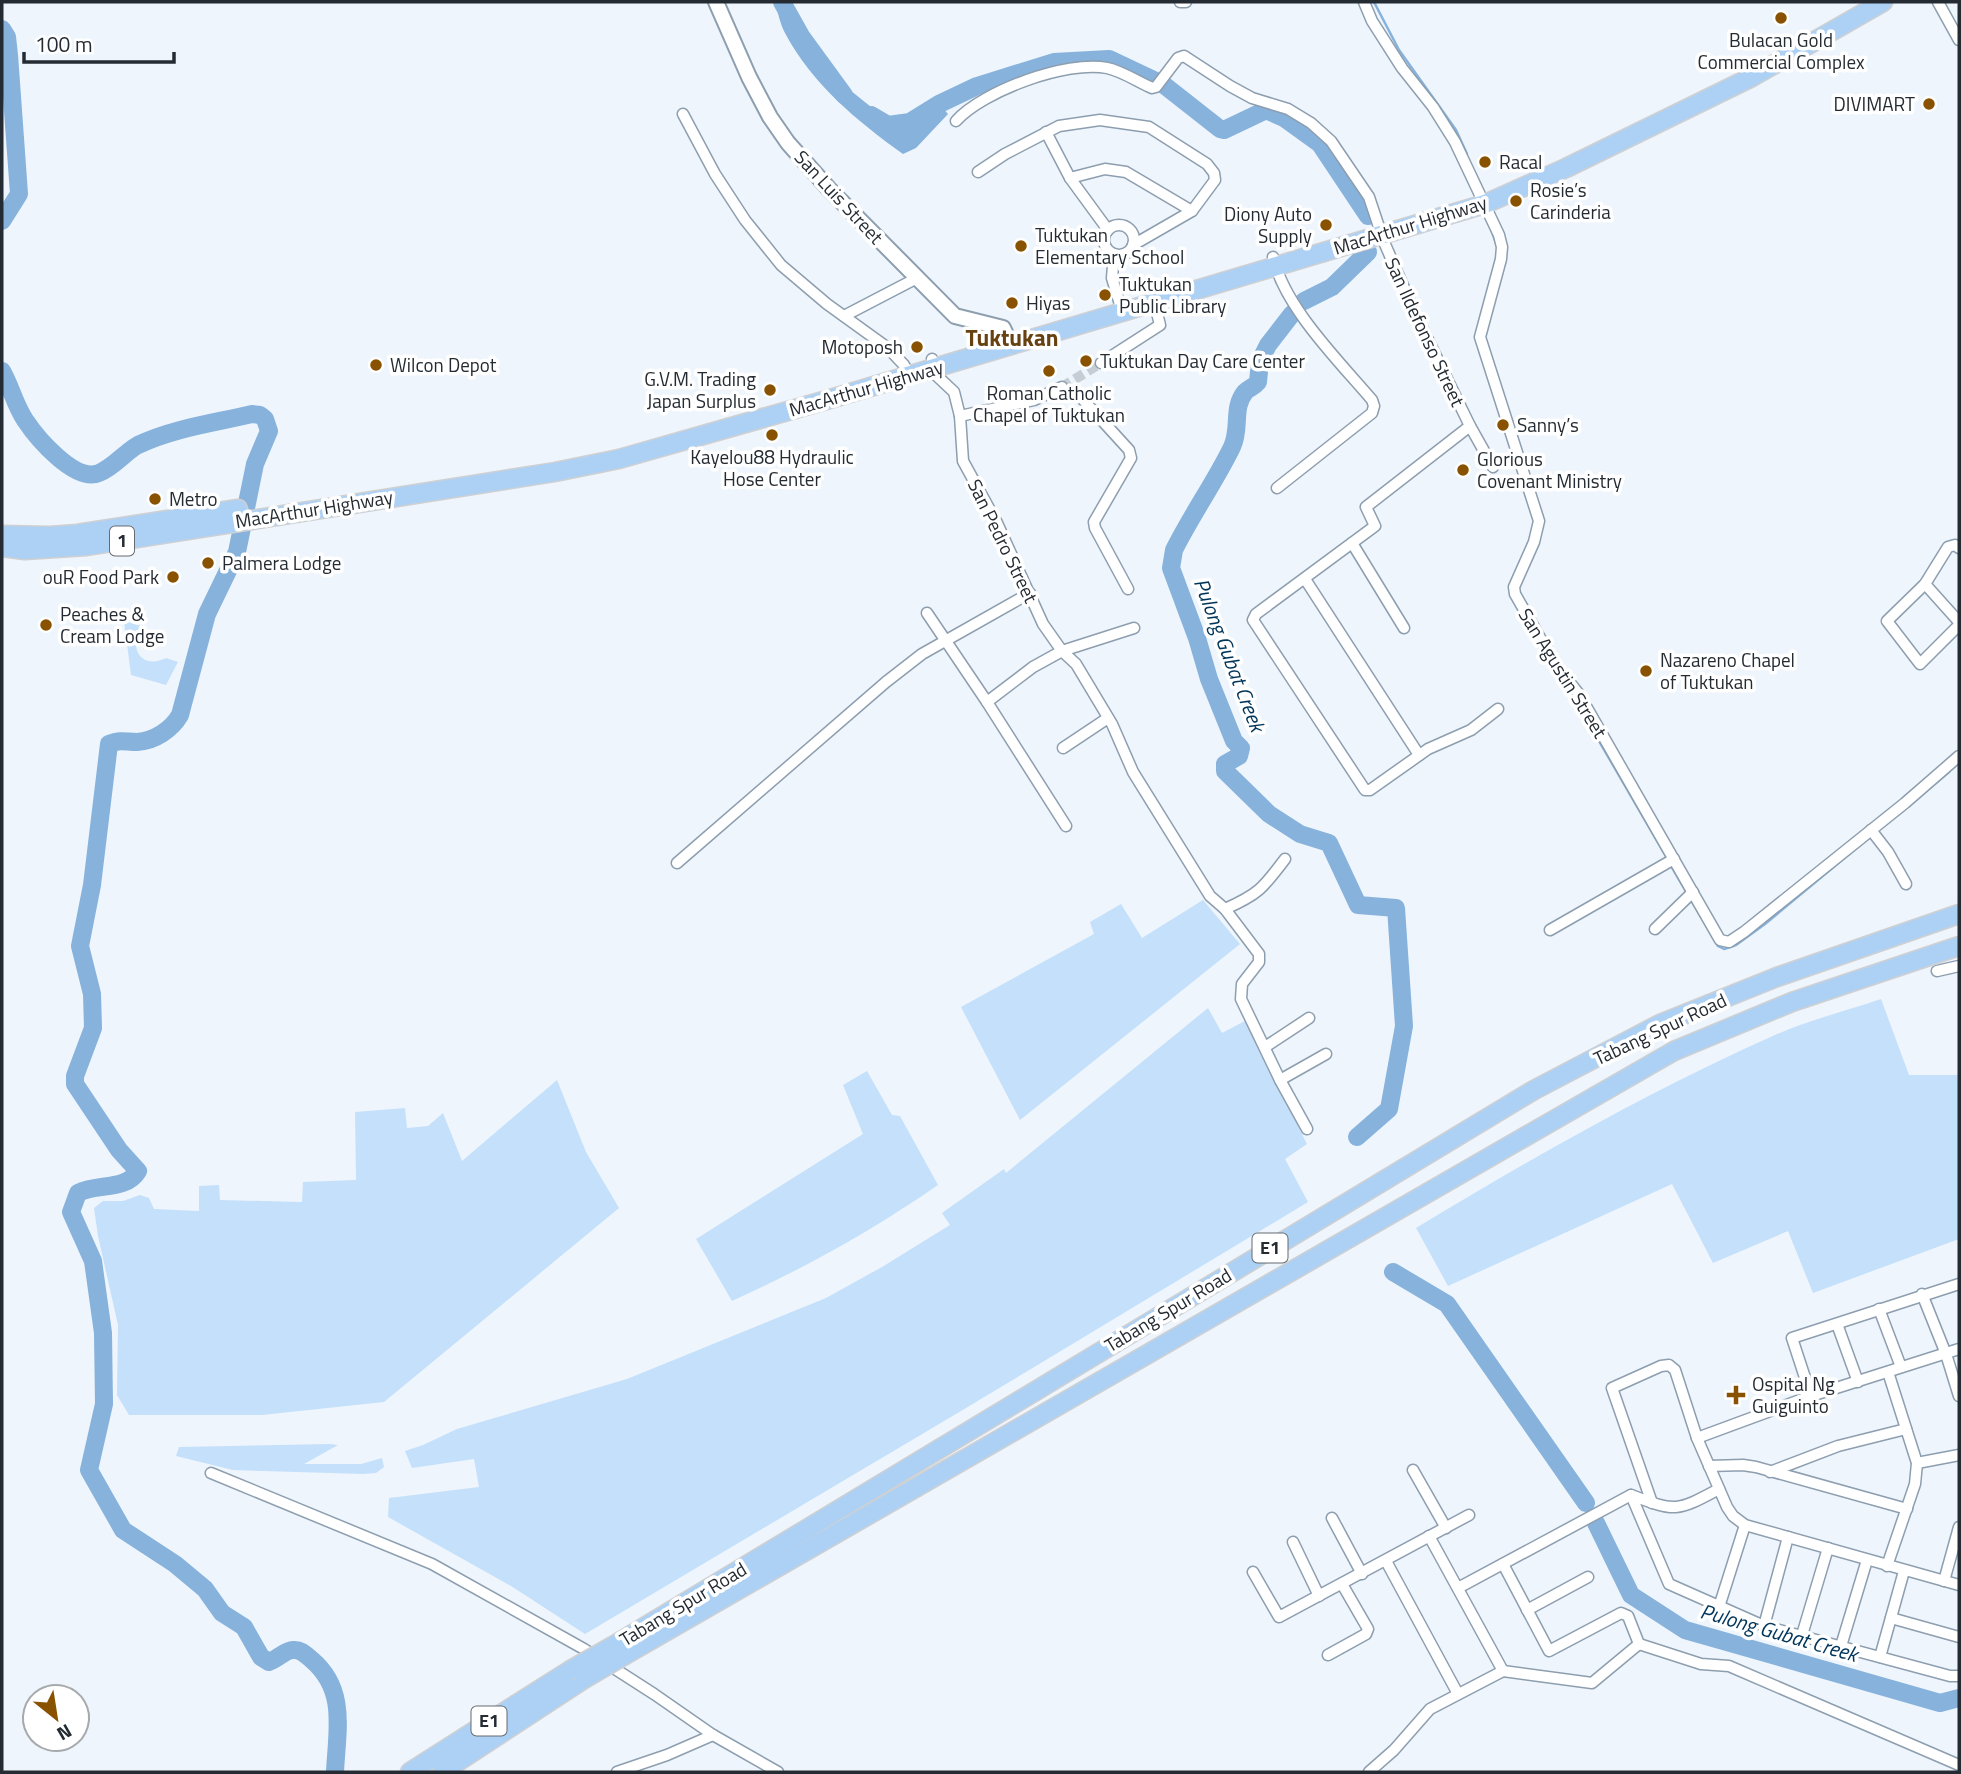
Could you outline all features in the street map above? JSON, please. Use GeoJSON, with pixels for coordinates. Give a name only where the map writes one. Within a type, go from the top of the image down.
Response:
{"type":"FeatureCollection","features":[{"type":"Feature","properties":{"kind":"highway","name":"MacArthur Highway"},"geometry":{"type":"LineString","coordinates":[[1482,199],[1747,69],[1863,2]]}},
{"type":"Feature","properties":{"kind":"highway","name":"MacArthur Highway"},"geometry":{"type":"LineString","coordinates":[[2,535],[50,537],[276,510],[555,472],[619,459],[907,370],[1482,199],[1566,168],[1752,77],[1883,2]]}},
{"type":"Feature","properties":{"kind":"highway","name":"MacArthur Highway"},"geometry":{"type":"LineString","coordinates":[[2,547],[25,550],[87,546],[239,514]]}},
{"type":"Feature","properties":{"kind":"highway","name":"Tabang Spur Road"},"geometry":{"type":"LineString","coordinates":[[619,1650],[1534,1090],[1660,1024],[1777,977],[1959,914]]}},
{"type":"Feature","properties":{"kind":"highway","name":"Tabang Spur Road"},"geometry":{"type":"LineString","coordinates":[[410,1772],[619,1650],[1674,1051],[1791,1002],[1959,946]]}},
{"type":"Feature","properties":{"kind":"highway","name":"Tabang Spur Road"},"geometry":{"type":"LineString","coordinates":[[442,1772],[576,1675]]}},
{"type":"Feature","properties":{"kind":"street","name":"San Luis Street"},"geometry":{"type":"LineString","coordinates":[[716,2],[754,87],[788,143],[955,316],[1003,328],[1009,340]]}},
{"type":"Feature","properties":{"kind":"street"},"geometry":{"type":"LineString","coordinates":[[1180,2],[1186,2]]}},
{"type":"Feature","properties":{"kind":"street","name":"San Agustin Street"},"geometry":{"type":"LineString","coordinates":[[1364,2],[1372,21],[1402,68],[1433,107],[1455,142],[1500,235],[1501,259],[1480,337],[1481,345],[1539,521],[1534,542],[1514,587],[1515,594],[1555,664],[1579,694],[1720,940],[1729,942],[1871,830],[1959,756]]}},
{"type":"Feature","properties":{"kind":"street"},"geometry":{"type":"LineString","coordinates":[[1938,2],[1959,40]]}},
{"type":"Feature","properties":{"kind":"street","name":"San Ildefonso Street"},"geometry":{"type":"LineString","coordinates":[[956,121],[965,110],[979,101],[1057,70],[1107,68],[1152,88],[1160,82],[1178,58],[1184,56],[1241,92],[1288,109],[1311,123],[1331,141],[1369,197],[1415,313],[1470,426],[1366,507],[1376,526],[1256,614],[1253,620],[1365,790],[1370,790],[1419,755],[1471,730],[1498,709]]}},
{"type":"Feature","properties":{"kind":"street"},"geometry":{"type":"LineString","coordinates":[[683,114],[715,174],[745,220],[780,265],[888,348],[907,370]]}},
{"type":"Feature","properties":{"kind":"street"},"geometry":{"type":"LineString","coordinates":[[978,172],[1005,154],[1059,126],[1100,120],[1149,127],[1207,164],[1214,173],[1215,180],[1192,211],[1133,245],[1128,252],[1114,254],[1104,241],[1108,230],[1115,225],[1126,226],[1134,236],[1133,245]]}},
{"type":"Feature","properties":{"kind":"street"},"geometry":{"type":"LineString","coordinates":[[1046,132],[1070,177],[1108,230]]}},
{"type":"Feature","properties":{"kind":"street"},"geometry":{"type":"LineString","coordinates":[[1070,177],[1105,169],[1126,172],[1192,211]]}},
{"type":"Feature","properties":{"kind":"street"},"geometry":{"type":"LineString","coordinates":[[1114,254],[1112,278],[1121,307]]}},
{"type":"Feature","properties":{"kind":"street"},"geometry":{"type":"LineString","coordinates":[[1274,262],[1301,313],[1374,406],[1372,413],[1277,488]]}},
{"type":"Feature","properties":{"kind":"street"},"geometry":{"type":"LineString","coordinates":[[844,316],[917,278]]}},
{"type":"Feature","properties":{"kind":"street"},"geometry":{"type":"LineString","coordinates":[[1101,363],[1160,325],[1153,297]]}},
{"type":"Feature","properties":{"kind":"street","name":"San Pedro Street"},"geometry":{"type":"LineString","coordinates":[[933,364],[937,376],[954,393],[960,415],[963,461],[997,523],[1043,624],[1062,651],[1076,664],[1108,718],[1133,772],[1210,896],[1225,909],[1259,954],[1259,962],[1242,985],[1241,999],[1265,1047]]}},
{"type":"Feature","properties":{"kind":"street"},"geometry":{"type":"LineString","coordinates":[[960,415],[1034,400],[1062,387]]}},
{"type":"Feature","properties":{"kind":"street"},"geometry":{"type":"LineString","coordinates":[[1077,393],[1129,450],[1131,457],[1094,522],[1128,589]]}},
{"type":"Feature","properties":{"kind":"street"},"geometry":{"type":"LineString","coordinates":[[1470,426],[1493,467]]}},
{"type":"Feature","properties":{"kind":"street"},"geometry":{"type":"LineString","coordinates":[[1352,543],[1404,628]]}},
{"type":"Feature","properties":{"kind":"street"},"geometry":{"type":"LineString","coordinates":[[1925,584],[1959,624],[1920,664],[1886,621],[1925,584],[1948,547],[1955,545],[1959,548]]}},
{"type":"Feature","properties":{"kind":"street"},"geometry":{"type":"LineString","coordinates":[[1305,579],[1419,755]]}},
{"type":"Feature","properties":{"kind":"street"},"geometry":{"type":"LineString","coordinates":[[677,863],[922,654],[1030,593]]}},
{"type":"Feature","properties":{"kind":"street"},"geometry":{"type":"LineString","coordinates":[[927,613],[988,702],[1066,826]]}},
{"type":"Feature","properties":{"kind":"street"},"geometry":{"type":"LineString","coordinates":[[988,702],[1033,667],[1062,651],[1134,628]]}},
{"type":"Feature","properties":{"kind":"street"},"geometry":{"type":"LineString","coordinates":[[1063,748],[1108,718]]}},
{"type":"Feature","properties":{"kind":"street"},"geometry":{"type":"LineString","coordinates":[[1871,830],[1888,852],[1906,884]]}},
{"type":"Feature","properties":{"kind":"street"},"geometry":{"type":"LineString","coordinates":[[1225,909],[1260,891],[1285,859]]}},
{"type":"Feature","properties":{"kind":"street"},"geometry":{"type":"LineString","coordinates":[[1550,930],[1674,859]]}},
{"type":"Feature","properties":{"kind":"street"},"geometry":{"type":"LineString","coordinates":[[1655,929],[1693,892]]}},
{"type":"Feature","properties":{"kind":"street"},"geometry":{"type":"LineString","coordinates":[[1937,971],[1959,966]]}},
{"type":"Feature","properties":{"kind":"street"},"geometry":{"type":"LineString","coordinates":[[1307,1129],[1265,1047],[1309,1018]]}},
{"type":"Feature","properties":{"kind":"street"},"geometry":{"type":"LineString","coordinates":[[1280,1080],[1326,1054]]}},
{"type":"Feature","properties":{"kind":"street"},"geometry":{"type":"LineString","coordinates":[[1811,1396],[1792,1338],[1959,1284]]}},
{"type":"Feature","properties":{"kind":"street"},"geometry":{"type":"LineString","coordinates":[[1922,1294],[1947,1354],[1959,1396]]}},
{"type":"Feature","properties":{"kind":"street"},"geometry":{"type":"LineString","coordinates":[[1879,1309],[1901,1367]]}},
{"type":"Feature","properties":{"kind":"street"},"geometry":{"type":"LineString","coordinates":[[1837,1324],[1858,1382]]}},
{"type":"Feature","properties":{"kind":"street"},"geometry":{"type":"LineString","coordinates":[[1697,1438],[1811,1396],[1959,1349]]}},
{"type":"Feature","properties":{"kind":"street"},"geometry":{"type":"LineString","coordinates":[[1652,1503],[1612,1388],[1661,1366],[1670,1365],[1675,1370],[1697,1438],[1718,1489],[1733,1516],[1745,1525],[1959,1585]]}},
{"type":"Feature","properties":{"kind":"street"},"geometry":{"type":"LineString","coordinates":[[1887,1566],[1915,1484],[1917,1463],[1888,1372]]}},
{"type":"Feature","properties":{"kind":"street"},"geometry":{"type":"LineString","coordinates":[[1770,1472],[1839,1446],[1906,1429]]}},
{"type":"Feature","properties":{"kind":"street"},"geometry":{"type":"LineString","coordinates":[[1917,1463],[1959,1454]]}},
{"type":"Feature","properties":{"kind":"street"},"geometry":{"type":"LineString","coordinates":[[1709,1466],[1743,1465],[1906,1509]]}},
{"type":"Feature","properties":{"kind":"street"},"geometry":{"type":"LineString","coordinates":[[1413,1471],[1446,1528]]}},
{"type":"Feature","properties":{"kind":"street"},"geometry":{"type":"LineString","coordinates":[[211,1473],[432,1564],[584,1650],[713,1735],[778,1772]]}},
{"type":"Feature","properties":{"kind":"street"},"geometry":{"type":"LineString","coordinates":[[1458,1588],[1631,1495],[1667,1509],[1676,1508],[1718,1489]]}},
{"type":"Feature","properties":{"kind":"street"},"geometry":{"type":"LineString","coordinates":[[1631,1495],[1669,1584],[1764,1626],[1950,1676],[1959,1676]]}},
{"type":"Feature","properties":{"kind":"street"},"geometry":{"type":"LineString","coordinates":[[1253,1572],[1279,1618],[1469,1515]]}},
{"type":"Feature","properties":{"kind":"street"},"geometry":{"type":"LineString","coordinates":[[1332,1518],[1362,1574]]}},
{"type":"Feature","properties":{"kind":"street"},"geometry":{"type":"LineString","coordinates":[[1718,1607],[1745,1525]]}},
{"type":"Feature","properties":{"kind":"street"},"geometry":{"type":"LineString","coordinates":[[1944,1581],[1959,1527]]}},
{"type":"Feature","properties":{"kind":"street"},"geometry":{"type":"LineString","coordinates":[[1429,1536],[1503,1671]]}},
{"type":"Feature","properties":{"kind":"street"},"geometry":{"type":"LineString","coordinates":[[1764,1626],[1788,1537]]}},
{"type":"Feature","properties":{"kind":"street"},"geometry":{"type":"LineString","coordinates":[[1293,1542],[1319,1596]]}},
{"type":"Feature","properties":{"kind":"street"},"geometry":{"type":"LineString","coordinates":[[1802,1635],[1828,1548]]}},
{"type":"Feature","properties":{"kind":"street"},"geometry":{"type":"LineString","coordinates":[[1841,1646],[1867,1560]]}},
{"type":"Feature","properties":{"kind":"street"},"geometry":{"type":"LineString","coordinates":[[1386,1561],[1458,1694]]}},
{"type":"Feature","properties":{"kind":"street"},"geometry":{"type":"LineString","coordinates":[[1503,1564],[1549,1651],[1621,1614],[1628,1616],[1639,1644]]}},
{"type":"Feature","properties":{"kind":"street"},"geometry":{"type":"LineString","coordinates":[[1880,1657],[1904,1571]]}},
{"type":"Feature","properties":{"kind":"street"},"geometry":{"type":"LineString","coordinates":[[1527,1609],[1588,1577]]}},
{"type":"Feature","properties":{"kind":"street"},"geometry":{"type":"LineString","coordinates":[[1328,1655],[1366,1634],[1368,1629],[1342,1584]]}},
{"type":"Feature","properties":{"kind":"street"},"geometry":{"type":"LineString","coordinates":[[1891,1618],[1959,1637]]}},
{"type":"Feature","properties":{"kind":"street"},"geometry":{"type":"LineString","coordinates":[[1369,1772],[1394,1750],[1430,1709],[1503,1671],[1592,1683],[1639,1644]]}},
{"type":"Feature","properties":{"kind":"street"},"geometry":{"type":"LineString","coordinates":[[1639,1644],[1702,1664],[1729,1666],[1959,1765]]}},
{"type":"Feature","properties":{"kind":"street"},"geometry":{"type":"LineString","coordinates":[[617,1772],[667,1755],[713,1735]]}},
{"type":"Feature","properties":{"kind":"shaded area"},"geometry":{"type":"Polygon","coordinates":[[[775,2],[788,2],[795,24],[825,70],[896,127],[920,125],[939,104],[948,114],[916,148],[903,154],[853,115],[808,69],[785,33],[775,2]]]}},
{"type":"Feature","properties":{"kind":"shaded area"},"geometry":{"type":"Polygon","coordinates":[[[124,621],[141,626],[136,642],[139,655],[144,659],[157,661],[166,658],[178,662],[166,685],[131,675],[124,621]]]}},
{"type":"Feature","properties":{"kind":"shaded area"},"geometry":{"type":"Polygon","coordinates":[[[1203,900],[1240,944],[1020,1120],[961,1007],[1094,934],[1090,922],[1121,904],[1142,938],[1203,900]]]}},
{"type":"Feature","properties":{"kind":"shaded area"},"geometry":{"type":"Polygon","coordinates":[[[1881,999],[1909,1075],[1959,1075],[1959,1239],[1813,1293],[1788,1231],[1713,1263],[1672,1184],[1448,1286],[1416,1228],[1548,1151],[1729,1056],[1814,1020],[1881,999]]]}},
{"type":"Feature","properties":{"kind":"shaded area"},"geometry":{"type":"Polygon","coordinates":[[[1208,1008],[1222,1033],[1245,1021],[1307,1144],[1285,1159],[1308,1202],[585,1634],[511,1586],[388,1517],[389,1498],[479,1487],[474,1459],[412,1468],[405,1451],[457,1429],[627,1379],[826,1298],[950,1225],[942,1213],[1004,1169],[1006,1173],[1208,1008]]]}},
{"type":"Feature","properties":{"kind":"shaded area"},"geometry":{"type":"Polygon","coordinates":[[[867,1071],[892,1115],[900,1116],[938,1185],[838,1247],[732,1301],[696,1239],[863,1134],[843,1085],[867,1071]]]}},
{"type":"Feature","properties":{"kind":"shaded area"},"geometry":{"type":"Polygon","coordinates":[[[557,1080],[586,1152],[619,1208],[384,1402],[262,1415],[129,1415],[117,1395],[118,1325],[94,1208],[103,1201],[123,1201],[140,1195],[149,1198],[154,1209],[199,1211],[199,1186],[219,1185],[220,1200],[302,1202],[303,1182],[356,1180],[355,1112],[405,1108],[407,1128],[428,1126],[443,1113],[462,1161],[557,1080]]]}},
{"type":"Feature","properties":{"kind":"shaded area"},"geometry":{"type":"Polygon","coordinates":[[[338,1445],[304,1464],[361,1464],[382,1458],[384,1467],[376,1473],[363,1474],[233,1470],[176,1456],[179,1447],[338,1445]]]}},
{"type":"Feature","properties":{"kind":"waterway","name":"Pulong Gubat Creek"},"geometry":{"type":"LineString","coordinates":[[782,2],[801,36],[844,95]]}},
{"type":"Feature","properties":{"kind":"waterway"},"geometry":{"type":"LineString","coordinates":[[1374,2],[1399,50],[1456,130],[1467,154]]}},
{"type":"Feature","properties":{"kind":"waterway"},"geometry":{"type":"LineString","coordinates":[[2,29],[7,37],[9,55],[19,194],[2,221]]}},
{"type":"Feature","properties":{"kind":"waterway","name":"Pulong Gubat Creek"},"geometry":{"type":"LineString","coordinates":[[871,115],[888,125],[910,122],[939,104],[977,86],[1054,62],[1109,59],[1164,85],[1220,129],[1224,130],[1266,110],[1284,118],[1320,144],[1368,216]]}},
{"type":"Feature","properties":{"kind":"waterway"},"geometry":{"type":"LineString","coordinates":[[1491,229],[1498,249]]}},
{"type":"Feature","properties":{"kind":"waterway","name":"Pulong Gubat Creek"},"geometry":{"type":"LineString","coordinates":[[1304,301],[1332,287],[1368,252]]}},
{"type":"Feature","properties":{"kind":"waterway","name":"Pulong Gubat Creek"},"geometry":{"type":"LineString","coordinates":[[1292,314],[1268,345],[1260,361],[1258,382],[1241,398],[1235,440],[1174,550],[1171,568],[1209,679],[1234,741],[1241,748],[1239,756],[1225,764],[1225,771],[1269,814],[1300,834],[1329,843],[1358,905],[1396,908],[1404,1026],[1389,1109],[1357,1137]]}},
{"type":"Feature","properties":{"kind":"waterway"},"geometry":{"type":"LineString","coordinates":[[2,371],[22,414],[38,437],[68,465],[89,474],[99,473],[138,445],[194,426],[252,414],[265,419],[269,431],[255,464],[237,552],[207,614],[180,715],[168,729],[156,737],[137,742],[120,741],[109,744],[92,885],[80,946],[92,994],[93,1028],[75,1076],[75,1084],[119,1150],[138,1171],[133,1177],[119,1184],[78,1193],[71,1212],[93,1261],[103,1333],[104,1404],[89,1470],[123,1530],[175,1564],[205,1589],[222,1613],[244,1627],[261,1657],[269,1662],[287,1651],[298,1650],[308,1656],[323,1672],[331,1684],[337,1711],[335,1772]]}},
{"type":"Feature","properties":{"kind":"waterway"},"geometry":{"type":"LineString","coordinates":[[1577,703],[1583,713]]}},
{"type":"Feature","properties":{"kind":"waterway"},"geometry":{"type":"LineString","coordinates":[[1588,722],[1667,858]]}},
{"type":"Feature","properties":{"kind":"waterway"},"geometry":{"type":"LineString","coordinates":[[1925,792],[1949,772]]}},
{"type":"Feature","properties":{"kind":"waterway"},"geometry":{"type":"LineString","coordinates":[[1670,864],[1718,946],[1724,949],[1736,945],[1765,924],[1871,836]]}},
{"type":"Feature","properties":{"kind":"waterway","name":"Pulong Gubat Creek"},"geometry":{"type":"LineString","coordinates":[[1393,1272],[1447,1304],[1586,1503]]}},
{"type":"Feature","properties":{"kind":"waterway","name":"Pulong Gubat Creek"},"geometry":{"type":"LineString","coordinates":[[1596,1523],[1631,1595],[1685,1630],[1940,1703],[1959,1698]]}},
{"type":"Feature","properties":{"kind":"tunnel"},"geometry":{"type":"LineString","coordinates":[[1062,387],[1101,363]]}},
{"type":"Feature","properties":{"kind":"place","name":"Bulacan Gold Commercial Complex"},"geometry":{"type":"Point","coordinates":[1781,18]}},
{"type":"Feature","properties":{"kind":"place","name":"DIVIMART"},"geometry":{"type":"Point","coordinates":[1929,104]}},
{"type":"Feature","properties":{"kind":"place","name":"Racal"},"geometry":{"type":"Point","coordinates":[1485,162]}},
{"type":"Feature","properties":{"kind":"place","name":"Rosie’s Carinderia"},"geometry":{"type":"Point","coordinates":[1516,201]}},
{"type":"Feature","properties":{"kind":"place","name":"Diony Auto Supply"},"geometry":{"type":"Point","coordinates":[1326,225]}},
{"type":"Feature","properties":{"kind":"place","name":"Tuktukan Elementary School"},"geometry":{"type":"Point","coordinates":[1021,246]}},
{"type":"Feature","properties":{"kind":"place","name":"Tuktukan Public Library"},"geometry":{"type":"Point","coordinates":[1105,295]}},
{"type":"Feature","properties":{"kind":"place","name":"Hiyas"},"geometry":{"type":"Point","coordinates":[1012,303]}},
{"type":"Feature","properties":{"kind":"place","name":"Motoposh"},"geometry":{"type":"Point","coordinates":[917,347]}},
{"type":"Feature","properties":{"kind":"place","name":"Tuktukan Day Care Center"},"geometry":{"type":"Point","coordinates":[1086,361]}},
{"type":"Feature","properties":{"kind":"place","name":"Wilcon Depot"},"geometry":{"type":"Point","coordinates":[376,365]}},
{"type":"Feature","properties":{"kind":"place","name":"Roman Catholic Chapel of Tuktukan"},"geometry":{"type":"Point","coordinates":[1049,371]}},
{"type":"Feature","properties":{"kind":"place","name":"G.V.M. Trading Japan Surplus"},"geometry":{"type":"Point","coordinates":[770,390]}},
{"type":"Feature","properties":{"kind":"place","name":"Sanny’s"},"geometry":{"type":"Point","coordinates":[1503,425]}},
{"type":"Feature","properties":{"kind":"place","name":"Kayelou88 Hydraulic Hose Center"},"geometry":{"type":"Point","coordinates":[772,435]}},
{"type":"Feature","properties":{"kind":"place","name":"Glorious Covenant Ministry"},"geometry":{"type":"Point","coordinates":[1463,470]}},
{"type":"Feature","properties":{"kind":"place","name":"Metro"},"geometry":{"type":"Point","coordinates":[155,499]}},
{"type":"Feature","properties":{"kind":"place","name":"Palmera Lodge"},"geometry":{"type":"Point","coordinates":[208,563]}},
{"type":"Feature","properties":{"kind":"place","name":"ouR Food Park"},"geometry":{"type":"Point","coordinates":[173,577]}},
{"type":"Feature","properties":{"kind":"place","name":"Peaches & Cream Lodge"},"geometry":{"type":"Point","coordinates":[46,625]}},
{"type":"Feature","properties":{"kind":"place","name":"Nazareno Chapel of Tuktukan"},"geometry":{"type":"Point","coordinates":[1646,671]}},
{"type":"Feature","properties":{"kind":"place","name":"Ospital Ng Guiguinto"},"geometry":{"type":"Point","coordinates":[1736,1395]}},
{"type":"Feature","properties":{"kind":"district","name":"Tuktukan"},"geometry":{"type":"Point","coordinates":[1012,338]}}]}
